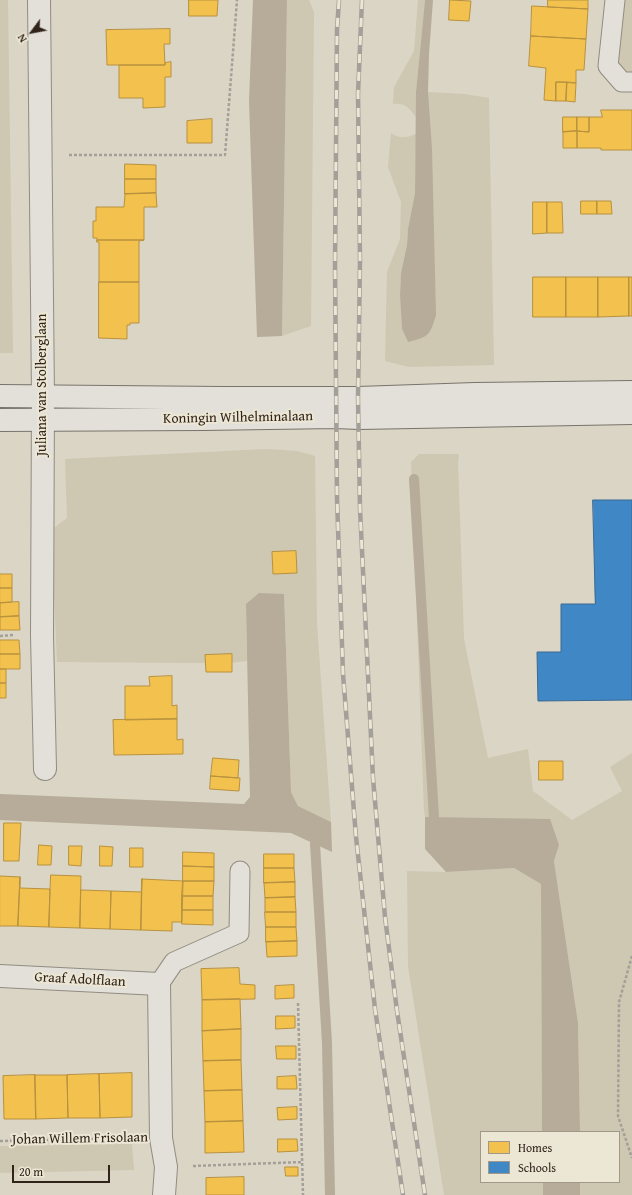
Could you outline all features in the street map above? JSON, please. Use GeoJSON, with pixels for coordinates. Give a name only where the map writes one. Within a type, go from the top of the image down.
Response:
{"type":"FeatureCollection","features":[{"type":"Feature","properties":{"kind":"main road","name":"Juliana van Stolberglaan"},"geometry":{"type":"LineString","coordinates":[[39,0],[43,397],[42,635],[45,769]]}},
{"type":"Feature","properties":{"kind":"main road","name":"Koningin Wilhelminalaan"},"geometry":{"type":"LineString","coordinates":[[0,396],[358,398],[475,394],[632,392]]}},
{"type":"Feature","properties":{"kind":"main road","name":"Koningin Wilhelminalaan"},"geometry":{"type":"LineString","coordinates":[[0,420],[476,416],[632,413]]}},
{"type":"Feature","properties":{"kind":"main road","name":"Graaf Adolflaan"},"geometry":{"type":"LineString","coordinates":[[0,976],[159,984]]}},
{"type":"Feature","properties":{"kind":"main road","name":"Johan Willem Frisolaan"},"geometry":{"type":"LineString","coordinates":[[159,984],[161,1138],[166,1167],[164,1195]]}},
{"type":"Feature","properties":{"kind":"lane"},"geometry":{"type":"LineString","coordinates":[[615,0],[608,66],[622,82],[632,82]]}},
{"type":"Feature","properties":{"kind":"lane"},"geometry":{"type":"LineString","coordinates":[[159,984],[174,962],[239,934],[240,871]]}},
{"type":"Feature","properties":{"kind":"path"},"geometry":{"type":"LineString","coordinates":[[41,155],[225,155],[237,0]]}},
{"type":"Feature","properties":{"kind":"path"},"geometry":{"type":"LineString","coordinates":[[632,956],[619,1002],[618,1116],[632,1158]]}},
{"type":"Feature","properties":{"kind":"path"},"geometry":{"type":"LineString","coordinates":[[298,1003],[303,1195]]}},
{"type":"Feature","properties":{"kind":"path","name":"Johan Willem Frisolaan"},"geometry":{"type":"LineString","coordinates":[[0,1141],[161,1138]]}},
{"type":"Feature","properties":{"kind":"path"},"geometry":{"type":"LineString","coordinates":[[166,1167],[302,1162]]}},
{"type":"Feature","properties":{"kind":"shaded area"},"geometry":{"type":"Polygon","coordinates":[[[0,0],[8,0],[13,353],[0,353],[0,0]]]}},
{"type":"Feature","properties":{"kind":"shaded area"},"geometry":{"type":"Polygon","coordinates":[[[253,0],[287,0],[282,336],[257,337],[249,101],[253,0]]]}},
{"type":"Feature","properties":{"kind":"shaded area"},"geometry":{"type":"Polygon","coordinates":[[[287,0],[309,0],[314,12],[311,326],[282,336],[287,0]]]}},
{"type":"Feature","properties":{"kind":"shaded area"},"geometry":{"type":"Polygon","coordinates":[[[418,0],[425,0],[416,92],[416,117],[406,106],[401,104],[393,104],[394,87],[414,51],[418,0]]]}},
{"type":"Feature","properties":{"kind":"shaded area"},"geometry":{"type":"Polygon","coordinates":[[[425,0],[433,0],[428,92],[432,149],[436,315],[430,331],[425,337],[408,342],[402,329],[400,295],[401,273],[415,193],[416,92],[425,0]]]}},
{"type":"Feature","properties":{"kind":"shaded area"},"geometry":{"type":"Polygon","coordinates":[[[621,0],[632,0],[632,76],[623,70],[617,60],[621,0]]]}},
{"type":"Feature","properties":{"kind":"shaded area"},"geometry":{"type":"Polygon","coordinates":[[[428,92],[464,94],[489,98],[494,365],[409,367],[385,361],[387,272],[400,239],[401,202],[388,167],[391,133],[403,137],[416,134],[415,193],[401,273],[400,295],[402,329],[408,342],[428,92]]]}},
{"type":"Feature","properties":{"kind":"shaded area"},"geometry":{"type":"Polygon","coordinates":[[[267,449],[297,451],[315,456],[317,624],[331,822],[298,806],[291,792],[284,594],[246,604],[247,661],[229,663],[57,662],[51,530],[67,518],[65,459],[267,449]]]}},
{"type":"Feature","properties":{"kind":"shaded area"},"geometry":{"type":"Polygon","coordinates":[[[419,454],[459,454],[458,462],[464,639],[488,758],[528,749],[533,791],[572,820],[622,791],[610,767],[632,753],[632,1195],[580,1195],[580,1183],[620,1183],[620,1131],[580,1131],[578,1023],[554,861],[559,845],[425,817],[411,462],[419,454]]]}},
{"type":"Feature","properties":{"kind":"shaded area"},"geometry":{"type":"Polygon","coordinates":[[[259,593],[284,594],[291,792],[298,806],[331,822],[332,852],[291,833],[0,820],[0,794],[244,804],[250,797],[246,604],[259,593]]]}},
{"type":"Feature","properties":{"kind":"shaded area"},"geometry":{"type":"Polygon","coordinates":[[[425,817],[550,819],[559,845],[554,861],[578,1023],[580,1131],[542,1131],[541,884],[514,868],[446,872],[425,849],[425,817]]]}},
{"type":"Feature","properties":{"kind":"shaded area"},"geometry":{"type":"Polygon","coordinates":[[[514,868],[541,884],[542,1131],[480,1131],[480,1183],[543,1183],[543,1195],[444,1195],[408,966],[407,871],[446,872],[514,868]]]}},
{"type":"Feature","properties":{"kind":"shaded area"},"geometry":{"type":"Polygon","coordinates":[[[132,1144],[134,1170],[0,1173],[0,1146],[132,1144]]]}},
{"type":"Feature","properties":{"kind":"shaded area"},"geometry":{"type":"Polygon","coordinates":[[[543,1183],[580,1183],[580,1195],[543,1195],[543,1183]]]}},
{"type":"Feature","properties":{"kind":"building: Homes"},"geometry":{"type":"Polygon","coordinates":[[[189,0],[218,0],[217,16],[189,16],[189,0]]]}},
{"type":"Feature","properties":{"kind":"building: Homes"},"geometry":{"type":"Polygon","coordinates":[[[450,0],[471,1],[469,21],[449,20],[450,0]]]}},
{"type":"Feature","properties":{"kind":"building: Homes"},"geometry":{"type":"Polygon","coordinates":[[[548,0],[588,0],[588,9],[548,7],[548,0]]]}},
{"type":"Feature","properties":{"kind":"building: Homes"},"geometry":{"type":"Polygon","coordinates":[[[532,6],[588,9],[586,39],[531,36],[532,6]]]}},
{"type":"Feature","properties":{"kind":"building: Homes"},"geometry":{"type":"Polygon","coordinates":[[[170,29],[170,44],[164,44],[165,65],[107,65],[106,30],[170,29]]]}},
{"type":"Feature","properties":{"kind":"building: Homes"},"geometry":{"type":"Polygon","coordinates":[[[531,36],[586,39],[584,70],[576,70],[576,83],[556,82],[556,101],[544,100],[546,68],[529,66],[531,36]]]}},
{"type":"Feature","properties":{"kind":"building: Homes"},"geometry":{"type":"Polygon","coordinates":[[[171,62],[171,77],[165,77],[165,107],[143,108],[143,98],[119,98],[119,65],[165,65],[165,63],[171,62]]]}},
{"type":"Feature","properties":{"kind":"building: Homes"},"geometry":{"type":"Polygon","coordinates":[[[556,82],[567,82],[566,101],[556,101],[556,82]]]}},
{"type":"Feature","properties":{"kind":"building: Homes"},"geometry":{"type":"Polygon","coordinates":[[[567,82],[576,83],[575,102],[566,101],[567,82]]]}},
{"type":"Feature","properties":{"kind":"building: Homes"},"geometry":{"type":"Polygon","coordinates":[[[601,110],[632,110],[632,150],[577,148],[577,131],[589,132],[589,117],[602,117],[601,110]]]}},
{"type":"Feature","properties":{"kind":"building: Homes"},"geometry":{"type":"Polygon","coordinates":[[[563,117],[577,117],[577,131],[563,132],[563,117]]]}},
{"type":"Feature","properties":{"kind":"building: Homes"},"geometry":{"type":"Polygon","coordinates":[[[577,117],[589,117],[589,132],[577,131],[577,117]]]}},
{"type":"Feature","properties":{"kind":"building: Homes"},"geometry":{"type":"Polygon","coordinates":[[[212,119],[212,143],[187,143],[187,121],[212,119]]]}},
{"type":"Feature","properties":{"kind":"building: Homes"},"geometry":{"type":"Polygon","coordinates":[[[577,131],[577,148],[563,148],[563,132],[577,131]]]}},
{"type":"Feature","properties":{"kind":"building: Homes"},"geometry":{"type":"Polygon","coordinates":[[[125,164],[156,165],[156,179],[125,179],[125,164]]]}},
{"type":"Feature","properties":{"kind":"building: Homes"},"geometry":{"type":"Polygon","coordinates":[[[125,179],[156,179],[156,193],[125,194],[125,179]]]}},
{"type":"Feature","properties":{"kind":"building: Homes"},"geometry":{"type":"Polygon","coordinates":[[[156,193],[157,207],[144,207],[144,240],[97,240],[97,238],[93,238],[93,221],[96,221],[96,207],[124,207],[125,194],[156,193]]]}},
{"type":"Feature","properties":{"kind":"building: Homes"},"geometry":{"type":"Polygon","coordinates":[[[581,201],[597,201],[597,214],[581,214],[581,201]]]}},
{"type":"Feature","properties":{"kind":"building: Homes"},"geometry":{"type":"Polygon","coordinates":[[[597,201],[611,201],[612,214],[597,214],[597,201]]]}},
{"type":"Feature","properties":{"kind":"building: Homes"},"geometry":{"type":"Polygon","coordinates":[[[533,202],[547,202],[547,233],[533,234],[533,202]]]}},
{"type":"Feature","properties":{"kind":"building: Homes"},"geometry":{"type":"Polygon","coordinates":[[[547,202],[562,202],[563,233],[547,233],[547,202]]]}},
{"type":"Feature","properties":{"kind":"building: Homes"},"geometry":{"type":"Polygon","coordinates":[[[97,240],[144,240],[139,241],[139,282],[99,282],[99,242],[97,242],[97,240]]]}},
{"type":"Feature","properties":{"kind":"building: Homes"},"geometry":{"type":"Polygon","coordinates":[[[533,277],[566,277],[566,317],[533,317],[533,277]]]}},
{"type":"Feature","properties":{"kind":"building: Homes"},"geometry":{"type":"Polygon","coordinates":[[[566,277],[598,277],[598,317],[566,317],[566,277]]]}},
{"type":"Feature","properties":{"kind":"building: Homes"},"geometry":{"type":"Polygon","coordinates":[[[598,277],[629,277],[629,316],[598,317],[598,277]]]}},
{"type":"Feature","properties":{"kind":"building: Homes"},"geometry":{"type":"Polygon","coordinates":[[[629,277],[632,277],[632,316],[629,316],[629,277]]]}},
{"type":"Feature","properties":{"kind":"building: Homes"},"geometry":{"type":"Polygon","coordinates":[[[99,282],[139,282],[139,323],[130,323],[130,325],[127,325],[127,339],[99,338],[99,282]]]}},
{"type":"Feature","properties":{"kind":"building: Homes"},"geometry":{"type":"Polygon","coordinates":[[[296,551],[297,573],[273,574],[272,552],[296,551]]]}},
{"type":"Feature","properties":{"kind":"building: Homes"},"geometry":{"type":"Polygon","coordinates":[[[0,574],[12,574],[12,588],[0,588],[0,574]]]}},
{"type":"Feature","properties":{"kind":"building: Homes"},"geometry":{"type":"Polygon","coordinates":[[[0,588],[12,588],[12,602],[0,603],[0,588]]]}},
{"type":"Feature","properties":{"kind":"building: Homes"},"geometry":{"type":"Polygon","coordinates":[[[19,602],[19,616],[0,617],[0,603],[19,602]]]}},
{"type":"Feature","properties":{"kind":"building: Homes"},"geometry":{"type":"Polygon","coordinates":[[[19,616],[20,630],[0,630],[0,617],[19,616]]]}},
{"type":"Feature","properties":{"kind":"building: Homes"},"geometry":{"type":"Polygon","coordinates":[[[0,640],[19,640],[20,654],[0,654],[0,640]]]}},
{"type":"Feature","properties":{"kind":"building: Homes"},"geometry":{"type":"Polygon","coordinates":[[[0,654],[20,654],[20,669],[0,669],[0,654]]]}},
{"type":"Feature","properties":{"kind":"building: Homes"},"geometry":{"type":"Polygon","coordinates":[[[232,654],[232,672],[206,672],[205,655],[232,654]]]}},
{"type":"Feature","properties":{"kind":"building: Homes"},"geometry":{"type":"Polygon","coordinates":[[[0,669],[6,669],[6,683],[0,683],[0,669]]]}},
{"type":"Feature","properties":{"kind":"building: Homes"},"geometry":{"type":"Polygon","coordinates":[[[172,676],[172,706],[177,705],[177,719],[125,720],[125,686],[150,686],[149,677],[172,676]]]}},
{"type":"Feature","properties":{"kind":"building: Homes"},"geometry":{"type":"Polygon","coordinates":[[[0,683],[6,683],[6,698],[0,698],[0,683]]]}},
{"type":"Feature","properties":{"kind":"building: Homes"},"geometry":{"type":"Polygon","coordinates":[[[177,719],[177,740],[183,739],[183,754],[114,755],[113,720],[177,719]]]}},
{"type":"Feature","properties":{"kind":"building: Homes"},"geometry":{"type":"Polygon","coordinates":[[[213,758],[239,760],[238,778],[211,776],[213,758]]]}},
{"type":"Feature","properties":{"kind":"building: Homes"},"geometry":{"type":"Polygon","coordinates":[[[539,761],[563,761],[563,780],[539,780],[539,761]]]}},
{"type":"Feature","properties":{"kind":"building: Homes"},"geometry":{"type":"Polygon","coordinates":[[[211,776],[240,778],[239,791],[210,789],[211,776]]]}},
{"type":"Feature","properties":{"kind":"building: Homes"},"geometry":{"type":"Polygon","coordinates":[[[4,823],[21,823],[19,861],[4,861],[4,823]]]}},
{"type":"Feature","properties":{"kind":"building: Homes"},"geometry":{"type":"Polygon","coordinates":[[[39,845],[52,846],[51,865],[38,865],[39,845]]]}},
{"type":"Feature","properties":{"kind":"building: Homes"},"geometry":{"type":"Polygon","coordinates":[[[69,846],[82,846],[81,866],[69,865],[69,846]]]}},
{"type":"Feature","properties":{"kind":"building: Homes"},"geometry":{"type":"Polygon","coordinates":[[[100,846],[113,847],[112,866],[100,866],[100,846]]]}},
{"type":"Feature","properties":{"kind":"building: Homes"},"geometry":{"type":"Polygon","coordinates":[[[130,848],[143,848],[143,867],[130,867],[130,848]]]}},
{"type":"Feature","properties":{"kind":"building: Homes"},"geometry":{"type":"Polygon","coordinates":[[[183,852],[214,853],[214,867],[183,866],[183,852]]]}},
{"type":"Feature","properties":{"kind":"building: Homes"},"geometry":{"type":"Polygon","coordinates":[[[264,854],[294,854],[294,868],[264,868],[264,854]]]}},
{"type":"Feature","properties":{"kind":"building: Homes"},"geometry":{"type":"Polygon","coordinates":[[[183,866],[214,867],[214,881],[183,881],[183,866]]]}},
{"type":"Feature","properties":{"kind":"building: Homes"},"geometry":{"type":"Polygon","coordinates":[[[264,868],[294,868],[295,882],[264,883],[264,868]]]}},
{"type":"Feature","properties":{"kind":"building: Homes"},"geometry":{"type":"Polygon","coordinates":[[[51,875],[81,876],[80,928],[49,927],[51,875]]]}},
{"type":"Feature","properties":{"kind":"building: Homes"},"geometry":{"type":"Polygon","coordinates":[[[0,876],[20,877],[18,926],[0,926],[0,876]]]}},
{"type":"Feature","properties":{"kind":"building: Homes"},"geometry":{"type":"Polygon","coordinates":[[[20,877],[20,888],[50,889],[49,927],[18,926],[20,877]]]}},
{"type":"Feature","properties":{"kind":"building: Homes"},"geometry":{"type":"Polygon","coordinates":[[[142,879],[141,930],[110,929],[111,891],[141,892],[142,879]]]}},
{"type":"Feature","properties":{"kind":"building: Homes"},"geometry":{"type":"Polygon","coordinates":[[[142,879],[183,881],[182,922],[172,922],[172,931],[141,930],[142,879]]]}},
{"type":"Feature","properties":{"kind":"building: Homes"},"geometry":{"type":"Polygon","coordinates":[[[183,881],[214,881],[213,896],[182,896],[183,881]]]}},
{"type":"Feature","properties":{"kind":"building: Homes"},"geometry":{"type":"Polygon","coordinates":[[[295,882],[295,897],[265,898],[264,883],[295,882]]]}},
{"type":"Feature","properties":{"kind":"building: Homes"},"geometry":{"type":"Polygon","coordinates":[[[81,890],[111,891],[110,929],[80,928],[81,890]]]}},
{"type":"Feature","properties":{"kind":"building: Homes"},"geometry":{"type":"Polygon","coordinates":[[[182,896],[213,896],[213,910],[182,910],[182,896]]]}},
{"type":"Feature","properties":{"kind":"building: Homes"},"geometry":{"type":"Polygon","coordinates":[[[295,897],[296,912],[265,912],[265,898],[295,897]]]}},
{"type":"Feature","properties":{"kind":"building: Homes"},"geometry":{"type":"Polygon","coordinates":[[[182,910],[213,910],[213,925],[182,924],[182,910]]]}},
{"type":"Feature","properties":{"kind":"building: Homes"},"geometry":{"type":"Polygon","coordinates":[[[265,912],[296,912],[296,927],[266,927],[265,912]]]}},
{"type":"Feature","properties":{"kind":"building: Homes"},"geometry":{"type":"Polygon","coordinates":[[[266,927],[296,927],[297,941],[266,942],[266,927]]]}},
{"type":"Feature","properties":{"kind":"building: Homes"},"geometry":{"type":"Polygon","coordinates":[[[297,941],[297,956],[267,957],[266,942],[297,941]]]}},
{"type":"Feature","properties":{"kind":"building: Homes"},"geometry":{"type":"Polygon","coordinates":[[[239,968],[240,984],[255,985],[255,999],[202,1000],[201,969],[239,968]]]}},
{"type":"Feature","properties":{"kind":"building: Homes"},"geometry":{"type":"Polygon","coordinates":[[[294,985],[294,998],[275,999],[275,986],[294,985]]]}},
{"type":"Feature","properties":{"kind":"building: Homes"},"geometry":{"type":"Polygon","coordinates":[[[240,999],[241,1029],[202,1031],[202,1000],[240,999]]]}},
{"type":"Feature","properties":{"kind":"building: Homes"},"geometry":{"type":"Polygon","coordinates":[[[276,1016],[295,1016],[295,1028],[276,1029],[276,1016]]]}},
{"type":"Feature","properties":{"kind":"building: Homes"},"geometry":{"type":"Polygon","coordinates":[[[241,1029],[241,1060],[203,1061],[202,1031],[241,1029]]]}},
{"type":"Feature","properties":{"kind":"building: Homes"},"geometry":{"type":"Polygon","coordinates":[[[276,1046],[296,1046],[296,1059],[277,1059],[276,1046]]]}},
{"type":"Feature","properties":{"kind":"building: Homes"},"geometry":{"type":"Polygon","coordinates":[[[241,1060],[242,1090],[204,1091],[203,1061],[241,1060]]]}},
{"type":"Feature","properties":{"kind":"building: Homes"},"geometry":{"type":"Polygon","coordinates":[[[132,1073],[132,1117],[100,1118],[99,1074],[132,1073]]]}},
{"type":"Feature","properties":{"kind":"building: Homes"},"geometry":{"type":"Polygon","coordinates":[[[99,1074],[100,1118],[68,1118],[67,1075],[99,1074]]]}},
{"type":"Feature","properties":{"kind":"building: Homes"},"geometry":{"type":"Polygon","coordinates":[[[35,1075],[36,1119],[4,1119],[3,1076],[35,1075]]]}},
{"type":"Feature","properties":{"kind":"building: Homes"},"geometry":{"type":"Polygon","coordinates":[[[35,1075],[67,1075],[68,1118],[36,1119],[35,1075]]]}},
{"type":"Feature","properties":{"kind":"building: Homes"},"geometry":{"type":"Polygon","coordinates":[[[296,1076],[297,1089],[277,1089],[277,1077],[296,1076]]]}},
{"type":"Feature","properties":{"kind":"building: Homes"},"geometry":{"type":"Polygon","coordinates":[[[242,1090],[243,1121],[205,1122],[204,1091],[242,1090]]]}},
{"type":"Feature","properties":{"kind":"building: Homes"},"geometry":{"type":"Polygon","coordinates":[[[297,1107],[297,1119],[278,1120],[277,1108],[297,1107]]]}},
{"type":"Feature","properties":{"kind":"building: Homes"},"geometry":{"type":"Polygon","coordinates":[[[243,1121],[244,1152],[205,1153],[205,1122],[243,1121]]]}},
{"type":"Feature","properties":{"kind":"building: Homes"},"geometry":{"type":"Polygon","coordinates":[[[278,1139],[297,1139],[298,1151],[278,1152],[278,1139]]]}},
{"type":"Feature","properties":{"kind":"building: Homes"},"geometry":{"type":"Polygon","coordinates":[[[285,1167],[298,1167],[298,1176],[286,1176],[285,1167]]]}},
{"type":"Feature","properties":{"kind":"building: Homes"},"geometry":{"type":"Polygon","coordinates":[[[244,1177],[244,1195],[206,1195],[206,1178],[244,1177]]]}},
{"type":"Feature","properties":{"kind":"building: Schools"},"geometry":{"type":"Polygon","coordinates":[[[593,500],[632,500],[632,700],[538,701],[537,652],[561,652],[561,604],[595,604],[593,500]]]}},
{"type":"Feature","properties":{"kind":"waterway"},"geometry":{"type":"LineString","coordinates":[[414,479],[434,818]]}},
{"type":"Feature","properties":{"kind":"waterway"},"geometry":{"type":"LineString","coordinates":[[315,844],[327,1043],[330,1195]]}},
{"type":"Feature","properties":{"kind":"railway"},"geometry":{"type":"LineString","coordinates":[[339,0],[337,30],[335,265],[337,498],[343,674],[356,837],[375,1009],[403,1195]]}},
{"type":"Feature","properties":{"kind":"railway"},"geometry":{"type":"LineString","coordinates":[[362,0],[358,94],[360,260],[358,398],[360,509],[373,778],[385,917],[397,1011],[425,1195]]}}]}
